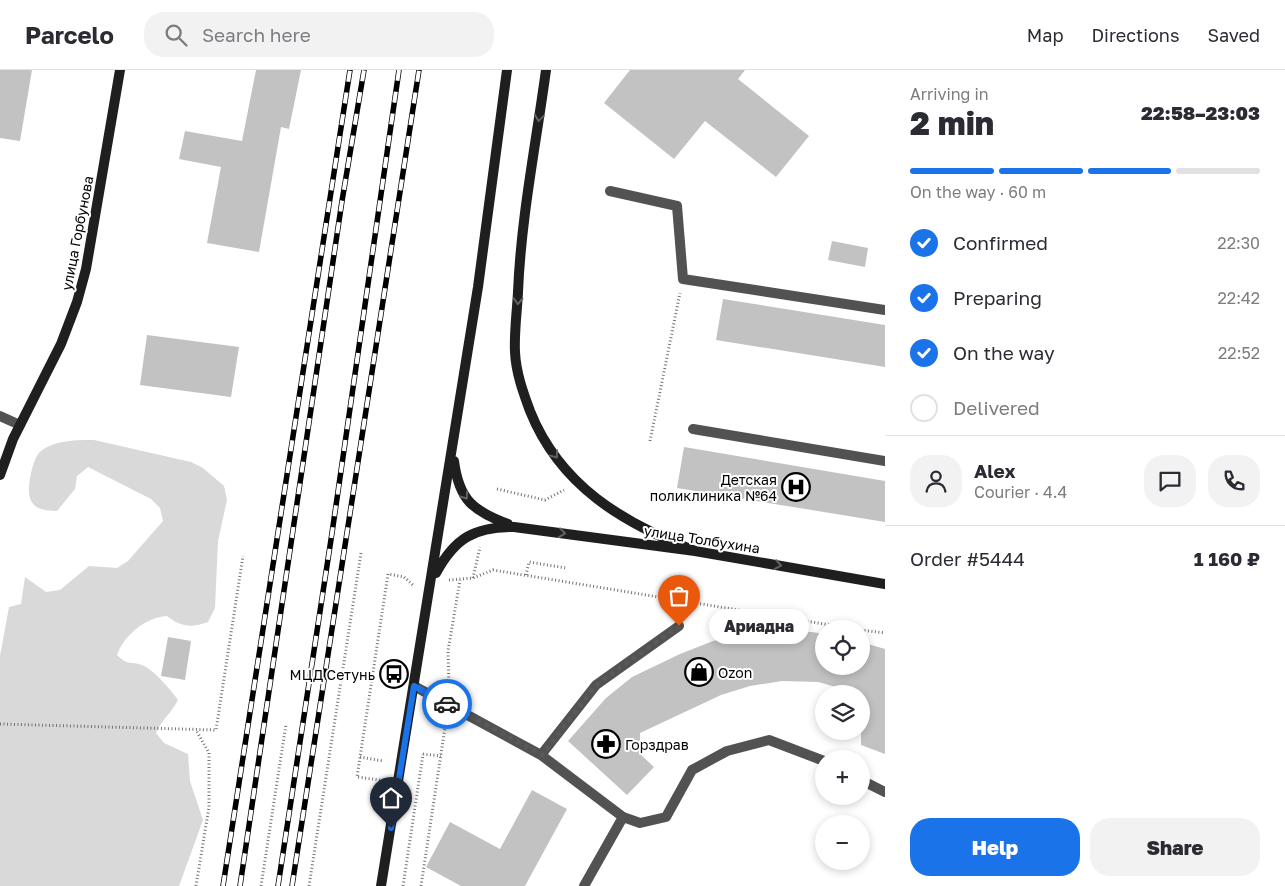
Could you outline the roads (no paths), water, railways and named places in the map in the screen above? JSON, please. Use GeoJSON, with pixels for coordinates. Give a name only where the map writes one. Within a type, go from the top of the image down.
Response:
{"type":"FeatureCollection","features":[{"type":"Feature","properties":{"kind":"street","name":"улица Горбунова"},"geometry":{"type":"LineString","coordinates":[[0,475],[20,424],[61,344],[78,302],[86,269],[120,70]]}},
{"type":"Feature","properties":{"kind":"street"},"geometry":{"type":"LineString","coordinates":[[381,886],[453,450],[478,287],[507,70]]}},
{"type":"Feature","properties":{"kind":"street"},"geometry":{"type":"LineString","coordinates":[[546,70],[520,253],[515,353],[521,388],[540,435],[577,482],[618,514],[654,535],[695,551]]}},
{"type":"Feature","properties":{"kind":"street","name":"улица Толбухина"},"geometry":{"type":"LineString","coordinates":[[453,450],[457,483],[464,497],[488,517],[514,526],[695,551],[885,584]]}},
{"type":"Feature","properties":{"kind":"street","name":"улица Толбухина"},"geometry":{"type":"LineString","coordinates":[[432,580],[454,547],[470,534],[484,528],[514,526]]}},
{"type":"Feature","properties":{"kind":"lane"},"geometry":{"type":"LineString","coordinates":[[610,190],[678,206],[683,279],[885,310]]}},
{"type":"Feature","properties":{"kind":"lane"},"geometry":{"type":"LineString","coordinates":[[0,416],[20,424]]}},
{"type":"Feature","properties":{"kind":"lane"},"geometry":{"type":"LineString","coordinates":[[693,429],[885,461]]}},
{"type":"Feature","properties":{"kind":"lane"},"geometry":{"type":"LineString","coordinates":[[542,755],[596,685],[679,626]]}},
{"type":"Feature","properties":{"kind":"lane"},"geometry":{"type":"LineString","coordinates":[[414,686],[542,755],[622,817],[640,823],[666,817],[692,770],[727,750],[768,740],[815,758]]}},
{"type":"Feature","properties":{"kind":"lane"},"geometry":{"type":"LineString","coordinates":[[870,784],[885,792]]}},
{"type":"Feature","properties":{"kind":"lane"},"geometry":{"type":"LineString","coordinates":[[584,886],[622,817]]}},
{"type":"Feature","properties":{"kind":"railway"},"geometry":{"type":"LineString","coordinates":[[223,886],[350,70]]}},
{"type":"Feature","properties":{"kind":"railway"},"geometry":{"type":"LineString","coordinates":[[240,886],[342,201],[364,70]]}},
{"type":"Feature","properties":{"kind":"railway"},"geometry":{"type":"LineString","coordinates":[[278,886],[332,533],[399,70]]}},
{"type":"Feature","properties":{"kind":"railway"},"geometry":{"type":"LineString","coordinates":[[292,886],[419,70]]}},
{"type":"Feature","properties":{"kind":"place","name":"Детская поликлиника №64"},"geometry":{"type":"Point","coordinates":[796,487]}},
{"type":"Feature","properties":{"kind":"place","name":"Ариадна"},"geometry":{"type":"Point","coordinates":[679,626]}},
{"type":"Feature","properties":{"kind":"place","name":"Ozon"},"geometry":{"type":"Point","coordinates":[699,672]}},
{"type":"Feature","properties":{"kind":"place","name":"МЦД Сетунь"},"geometry":{"type":"Point","coordinates":[394,674]}},
{"type":"Feature","properties":{"kind":"place","name":"Горздрав"},"geometry":{"type":"Point","coordinates":[606,744]}}]}
